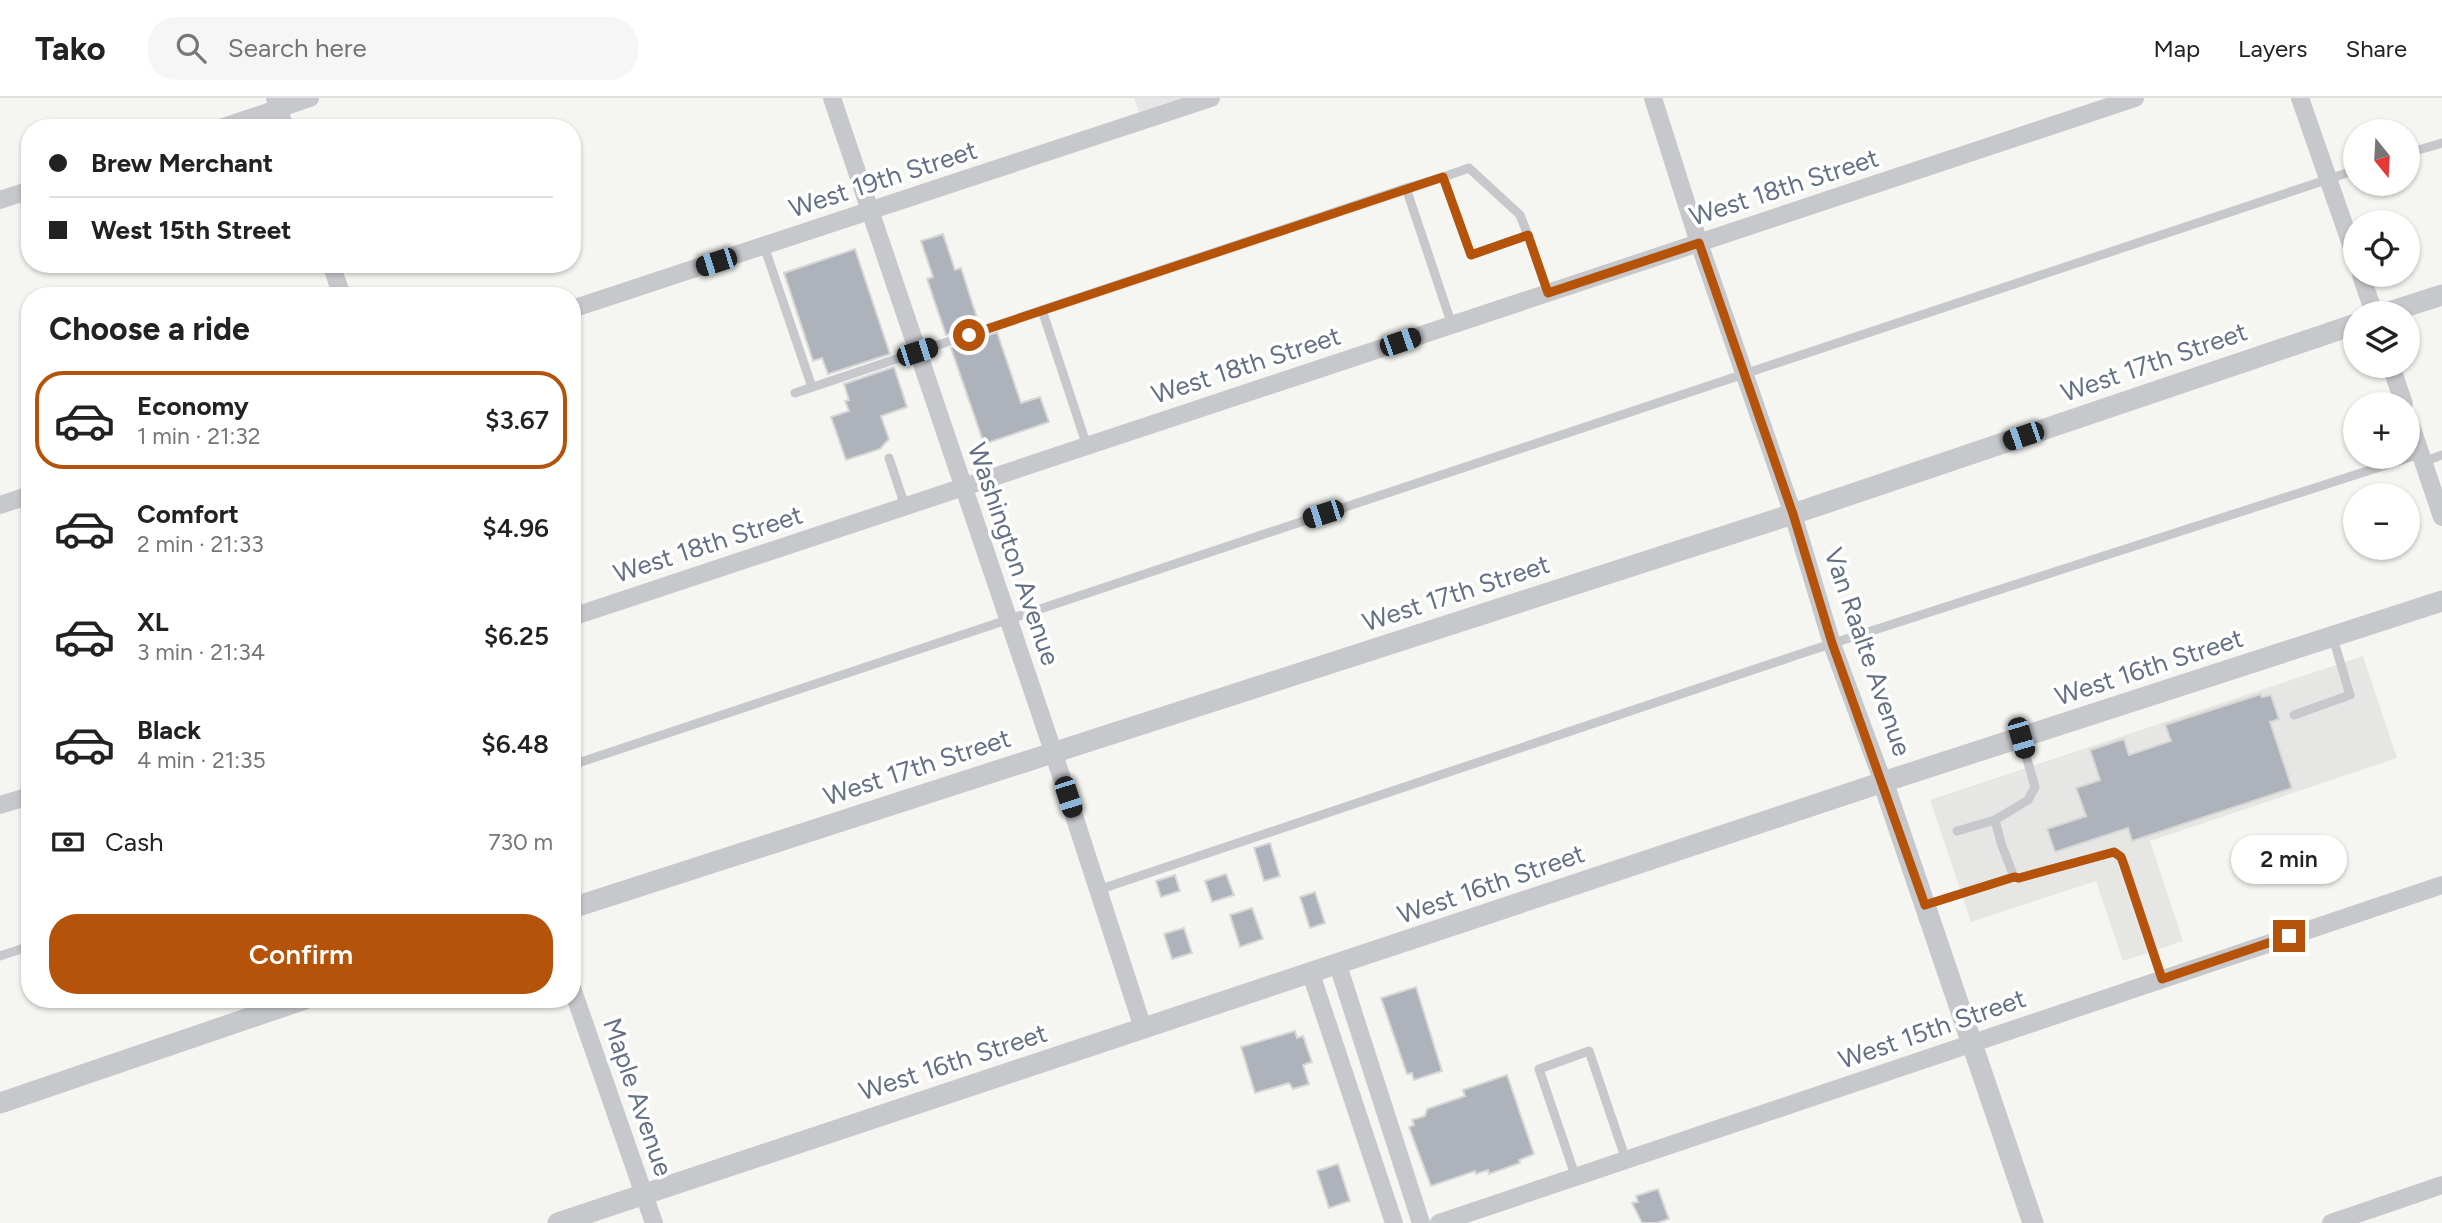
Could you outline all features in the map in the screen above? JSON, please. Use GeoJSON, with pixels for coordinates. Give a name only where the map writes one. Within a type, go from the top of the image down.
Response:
{"type":"FeatureCollection","features":[{"type":"Feature","properties":{"kind":"street"},"geometry":{"type":"LineString","coordinates":[[241,119],[277,103],[310,98]]}},
{"type":"Feature","properties":{"kind":"street","name":"Washington Avenue"},"geometry":{"type":"LineString","coordinates":[[832,98],[1009,619],[1143,1028]]}},
{"type":"Feature","properties":{"kind":"street","name":"West 19th Street"},"geometry":{"type":"LineString","coordinates":[[581,306],[1211,98]]}},
{"type":"Feature","properties":{"kind":"street","name":"West 18th Street"},"geometry":{"type":"LineString","coordinates":[[581,614],[2135,98]]}},
{"type":"Feature","properties":{"kind":"street"},"geometry":{"type":"LineString","coordinates":[[2301,98],[2343,220]]}},
{"type":"Feature","properties":{"kind":"street","name":"Van Raalte Avenue"},"geometry":{"type":"LineString","coordinates":[[1657,99],[1699,243],[1746,372],[1832,643],[1883,782],[2033,1223]]}},
{"type":"Feature","properties":{"kind":"street"},"geometry":{"type":"LineString","coordinates":[[0,200],[21,193]]}},
{"type":"Feature","properties":{"kind":"street"},"geometry":{"type":"LineString","coordinates":[[2420,302],[2442,295]]}},
{"type":"Feature","properties":{"kind":"street","name":"West 17th Street"},"geometry":{"type":"LineString","coordinates":[[581,905],[1793,514],[2343,328]]}},
{"type":"Feature","properties":{"kind":"street"},"geometry":{"type":"LineString","coordinates":[[2420,455],[2442,517]]}},
{"type":"Feature","properties":{"kind":"street"},"geometry":{"type":"LineString","coordinates":[[0,505],[21,498]]}},
{"type":"Feature","properties":{"kind":"street","name":"West 16th Street"},"geometry":{"type":"LineString","coordinates":[[558,1223],[1883,782],[2442,601]]}},
{"type":"Feature","properties":{"kind":"street"},"geometry":{"type":"LineString","coordinates":[[0,805],[21,799]]}},
{"type":"Feature","properties":{"kind":"street","name":"West 15th Street"},"geometry":{"type":"LineString","coordinates":[[1439,1223],[2442,885]]}},
{"type":"Feature","properties":{"kind":"street"},"geometry":{"type":"LineString","coordinates":[[1338,965],[1422,1223]]}},
{"type":"Feature","properties":{"kind":"street"},"geometry":{"type":"LineString","coordinates":[[1311,974],[1394,1223]]}},
{"type":"Feature","properties":{"kind":"street"},"geometry":{"type":"LineString","coordinates":[[0,1104],[279,1008]]}},
{"type":"Feature","properties":{"kind":"street","name":"Maple Avenue"},"geometry":{"type":"LineString","coordinates":[[579,1008],[654,1223]]}},
{"type":"Feature","properties":{"kind":"street"},"geometry":{"type":"LineString","coordinates":[[2331,1223],[2442,1185]]}},
{"type":"Feature","properties":{"kind":"lane"},"geometry":{"type":"LineString","coordinates":[[2420,149],[2442,143]]}},
{"type":"Feature","properties":{"kind":"lane"},"geometry":{"type":"LineString","coordinates":[[795,393],[1469,168],[1520,215],[1548,293]]}},
{"type":"Feature","properties":{"kind":"lane"},"geometry":{"type":"LineString","coordinates":[[581,762],[2343,174]]}},
{"type":"Feature","properties":{"kind":"lane"},"geometry":{"type":"LineString","coordinates":[[1443,177],[1471,255],[1528,235]]}},
{"type":"Feature","properties":{"kind":"lane"},"geometry":{"type":"LineString","coordinates":[[1406,188],[1452,325]]}},
{"type":"Feature","properties":{"kind":"lane"},"geometry":{"type":"LineString","coordinates":[[764,246],[812,387]]}},
{"type":"Feature","properties":{"kind":"lane"},"geometry":{"type":"LineString","coordinates":[[1042,310],[1087,446]]}},
{"type":"Feature","properties":{"kind":"lane"},"geometry":{"type":"LineString","coordinates":[[1098,890],[1832,643],[2421,458],[2442,455]]}},
{"type":"Feature","properties":{"kind":"lane"},"geometry":{"type":"LineString","coordinates":[[889,458],[905,506]]}},
{"type":"Feature","properties":{"kind":"lane"},"geometry":{"type":"LineString","coordinates":[[2294,715],[2350,695],[2332,636]]}},
{"type":"Feature","properties":{"kind":"lane"},"geometry":{"type":"LineString","coordinates":[[1957,831],[1995,820],[2028,800],[2035,787],[2021,738]]}},
{"type":"Feature","properties":{"kind":"lane"},"geometry":{"type":"LineString","coordinates":[[1995,820],[2014,877]]}},
{"type":"Feature","properties":{"kind":"lane"},"geometry":{"type":"LineString","coordinates":[[1925,905],[2014,877],[2019,878],[2114,852],[2121,857],[2162,979]]}},
{"type":"Feature","properties":{"kind":"lane"},"geometry":{"type":"LineString","coordinates":[[0,956],[21,949]]}},
{"type":"Feature","properties":{"kind":"lane"},"geometry":{"type":"LineString","coordinates":[[1576,1178],[1539,1069],[1589,1051],[1626,1160]]}},
{"type":"Feature","properties":{"kind":"shaded area"},"geometry":{"type":"Polygon","coordinates":[[[1134,98],[1182,98],[1139,112],[1134,98]]]}},
{"type":"Feature","properties":{"kind":"shaded area"},"geometry":{"type":"Polygon","coordinates":[[[2363,656],[2397,758],[2150,841],[2183,941],[2123,961],[2096,881],[1971,922],[1930,800],[2363,656]]]}},
{"type":"Feature","properties":{"kind":"building"},"geometry":{"type":"Polygon","coordinates":[[[943,234],[955,270],[961,268],[979,324],[946,335],[927,279],[933,277],[921,241],[943,234]]]}},
{"type":"Feature","properties":{"kind":"building"},"geometry":{"type":"Polygon","coordinates":[[[855,249],[890,354],[828,374],[822,358],[813,361],[784,273],[855,249]]]}},
{"type":"Feature","properties":{"kind":"building"},"geometry":{"type":"Polygon","coordinates":[[[997,332],[1021,403],[1040,397],[1049,422],[984,444],[951,348],[997,332]]]}},
{"type":"Feature","properties":{"kind":"building"},"geometry":{"type":"Polygon","coordinates":[[[894,367],[907,407],[881,416],[889,439],[880,449],[846,460],[831,417],[849,411],[845,401],[849,400],[844,384],[894,367]]]}},
{"type":"Feature","properties":{"kind":"building"},"geometry":{"type":"Polygon","coordinates":[[[2261,694],[2262,697],[2271,695],[2279,719],[2270,722],[2292,788],[2132,841],[2128,828],[2055,852],[2047,829],[2086,816],[2076,788],[2100,780],[2090,750],[2124,739],[2129,755],[2171,741],[2165,725],[2261,694]]]}},
{"type":"Feature","properties":{"kind":"building"},"geometry":{"type":"Polygon","coordinates":[[[1270,843],[1280,876],[1264,881],[1254,848],[1270,843]]]}},
{"type":"Feature","properties":{"kind":"building"},"geometry":{"type":"Polygon","coordinates":[[[1226,874],[1234,895],[1212,902],[1205,881],[1226,874]]]}},
{"type":"Feature","properties":{"kind":"building"},"geometry":{"type":"Polygon","coordinates":[[[1175,875],[1180,891],[1161,897],[1156,881],[1175,875]]]}},
{"type":"Feature","properties":{"kind":"building"},"geometry":{"type":"Polygon","coordinates":[[[1315,892],[1325,923],[1310,928],[1300,897],[1315,892]]]}},
{"type":"Feature","properties":{"kind":"building"},"geometry":{"type":"Polygon","coordinates":[[[1252,908],[1263,939],[1240,947],[1230,915],[1252,908]]]}},
{"type":"Feature","properties":{"kind":"building"},"geometry":{"type":"Polygon","coordinates":[[[1184,928],[1192,953],[1172,959],[1164,934],[1184,928]]]}},
{"type":"Feature","properties":{"kind":"building"},"geometry":{"type":"Polygon","coordinates":[[[1416,987],[1442,1071],[1414,1080],[1412,1073],[1407,1074],[1381,998],[1416,987]]]}},
{"type":"Feature","properties":{"kind":"building"},"geometry":{"type":"Polygon","coordinates":[[[1295,1031],[1297,1038],[1303,1036],[1312,1062],[1303,1065],[1309,1084],[1293,1089],[1289,1083],[1255,1093],[1241,1047],[1295,1031]]]}},
{"type":"Feature","properties":{"kind":"building"},"geometry":{"type":"Polygon","coordinates":[[[1507,1075],[1534,1154],[1519,1160],[1520,1163],[1489,1174],[1488,1170],[1476,1174],[1475,1171],[1431,1186],[1409,1127],[1414,1125],[1412,1120],[1425,1116],[1427,1109],[1465,1096],[1463,1090],[1507,1075]]]}},
{"type":"Feature","properties":{"kind":"building"},"geometry":{"type":"Polygon","coordinates":[[[1338,1164],[1350,1201],[1329,1208],[1317,1171],[1338,1164]]]}},
{"type":"Feature","properties":{"kind":"building"},"geometry":{"type":"Polygon","coordinates":[[[1658,1189],[1669,1219],[1657,1223],[1642,1223],[1632,1203],[1638,1202],[1636,1196],[1658,1189]]]}},
{"type":"Feature","properties":{"kind":"route"},"geometry":{"type":"LineString","coordinates":[[969,335],[1443,177],[1471,255],[1528,235],[1548,293],[1699,243],[1746,372],[1832,643],[1925,905],[2014,877],[2019,878],[2114,852],[2121,857],[2162,979],[2289,936]]}}]}
